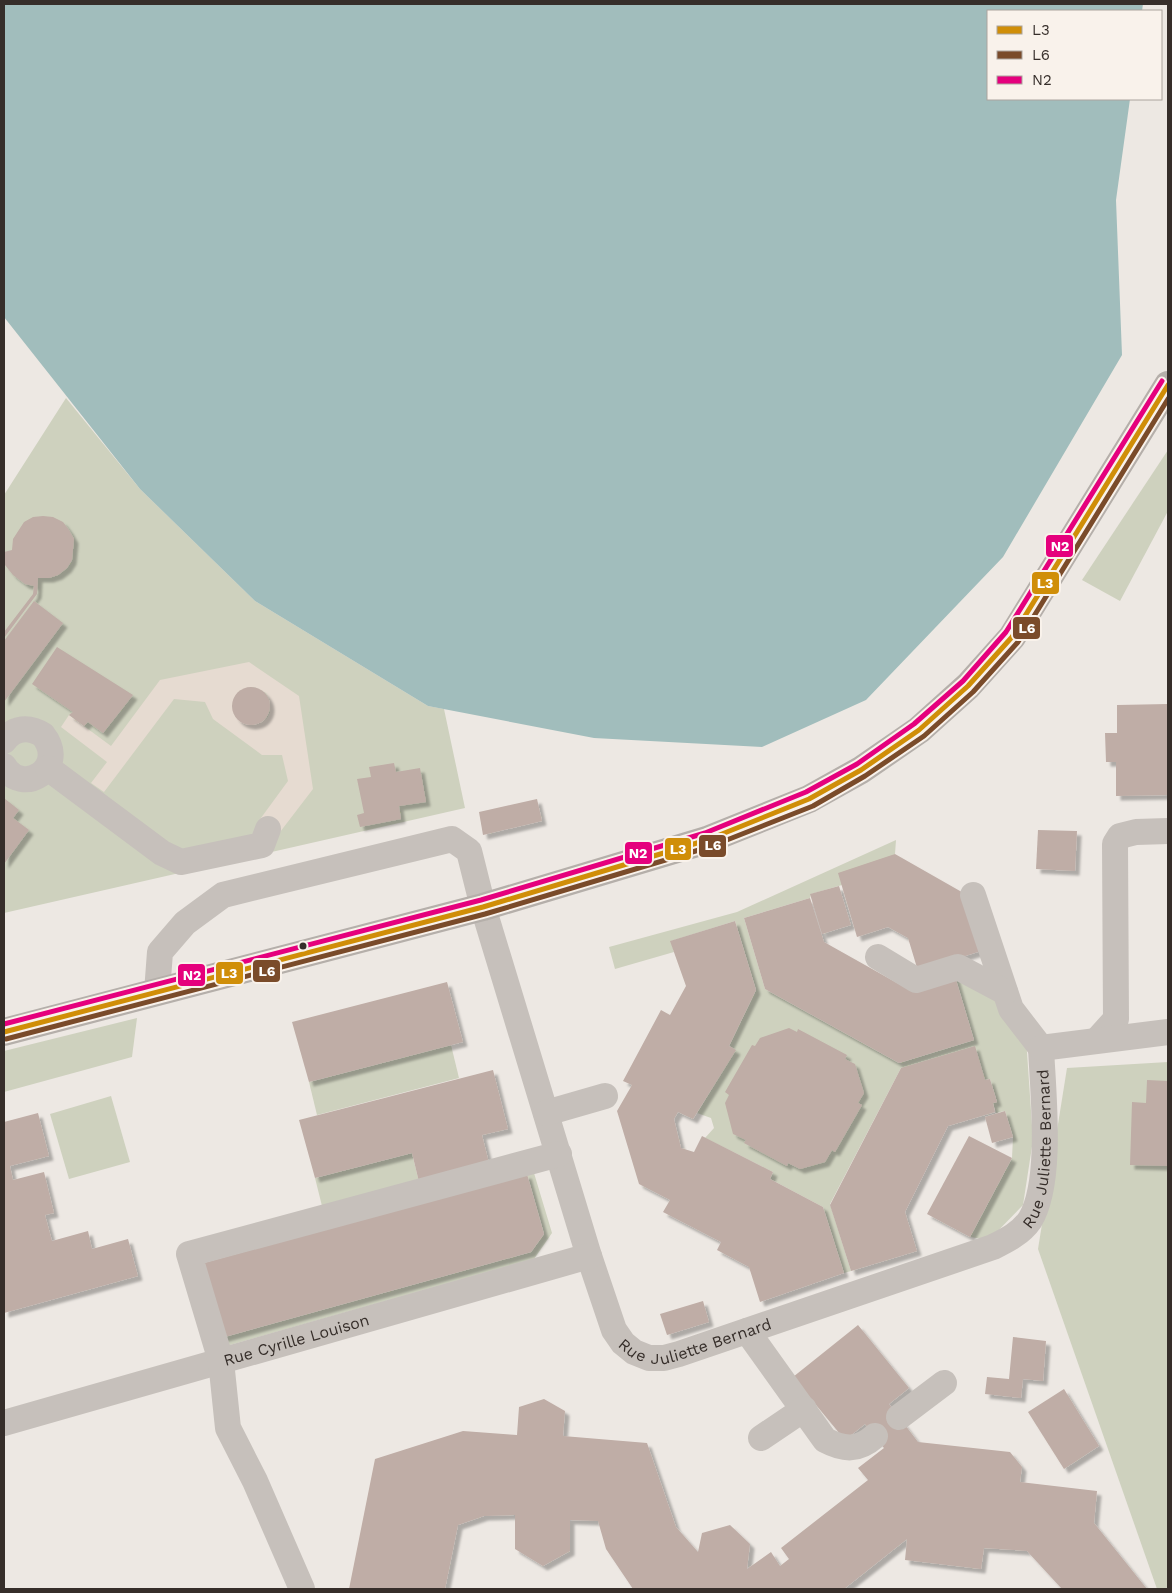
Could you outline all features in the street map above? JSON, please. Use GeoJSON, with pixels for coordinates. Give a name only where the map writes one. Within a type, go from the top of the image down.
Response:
{"type":"FeatureCollection","features":[{"type":"Feature","properties":{"kind":"main road"},"geometry":{"type":"LineString","coordinates":[[4,1032],[483,907],[707,840],[809,799],[861,770],[919,730],[968,686],[1012,637],[1168,385]]}},
{"type":"Feature","properties":{"kind":"street"},"geometry":{"type":"LineString","coordinates":[[4,741],[11,733],[19,729],[36,730],[49,742],[51,759],[48,768],[42,774],[27,779],[12,775],[4,766]]}},
{"type":"Feature","properties":{"kind":"street"},"geometry":{"type":"LineString","coordinates":[[48,768],[162,853],[181,862],[265,837],[277,881],[223,895],[185,923],[160,952],[157,992]]}},
{"type":"Feature","properties":{"kind":"street"},"geometry":{"type":"LineString","coordinates":[[1098,1039],[1116,1019],[1115,844],[1120,836],[1136,832],[1168,831]]}},
{"type":"Feature","properties":{"kind":"street","name":"Rue Juliette Bernard"},"geometry":{"type":"LineString","coordinates":[[277,881],[452,839],[468,851],[483,907],[589,1256],[614,1330],[622,1343],[634,1352],[649,1358],[664,1358],[746,1331],[993,1247],[1013,1237],[1029,1221],[1039,1201],[1044,1125],[1041,1048]]}},
{"type":"Feature","properties":{"kind":"street"},"geometry":{"type":"LineString","coordinates":[[973,895],[1010,1009],[1041,1048],[1098,1039],[1168,1032]]}},
{"type":"Feature","properties":{"kind":"street"},"geometry":{"type":"LineString","coordinates":[[878,957],[916,980],[958,967],[1005,992]]}},
{"type":"Feature","properties":{"kind":"street"},"geometry":{"type":"LineString","coordinates":[[546,1113],[605,1096]]}},
{"type":"Feature","properties":{"kind":"street"},"geometry":{"type":"LineString","coordinates":[[302,1589],[256,1482],[228,1428],[221,1361],[189,1254],[559,1154]]}},
{"type":"Feature","properties":{"kind":"street","name":"Rue Cyrille Louison"},"geometry":{"type":"LineString","coordinates":[[4,1423],[589,1256]]}},
{"type":"Feature","properties":{"kind":"street"},"geometry":{"type":"LineString","coordinates":[[746,1331],[825,1440],[839,1448],[855,1447],[867,1443],[875,1436]]}},
{"type":"Feature","properties":{"kind":"street"},"geometry":{"type":"LineString","coordinates":[[899,1417],[944,1383]]}},
{"type":"Feature","properties":{"kind":"street"},"geometry":{"type":"LineString","coordinates":[[760,1438],[804,1409]]}},
{"type":"Feature","properties":{"kind":"green space"},"geometry":{"type":"Polygon","coordinates":[[[66,398],[140,489],[255,601],[428,706],[444,709],[465,808],[4,913],[4,495],[66,398]]]}},
{"type":"Feature","properties":{"kind":"green space"},"geometry":{"type":"Polygon","coordinates":[[[1168,450],[1168,511],[1120,601],[1082,580],[1168,450]]]}},
{"type":"Feature","properties":{"kind":"green space"},"geometry":{"type":"Polygon","coordinates":[[[896,840],[895,854],[842,885],[811,894],[810,898],[744,918],[765,989],[899,1063],[974,1040],[954,973],[1005,1007],[1026,1038],[1033,1140],[1023,1205],[989,1240],[970,1237],[1012,1158],[1013,1137],[1005,1111],[996,1113],[993,1103],[997,1102],[990,1079],[985,1080],[901,1068],[830,1204],[851,1271],[844,1273],[823,1207],[770,1179],[773,1172],[705,1138],[714,1128],[711,1118],[697,1113],[735,1050],[729,1046],[756,990],[735,921],[671,941],[674,952],[615,969],[609,947],[737,912],[896,840]]]}},
{"type":"Feature","properties":{"kind":"green space"},"geometry":{"type":"Polygon","coordinates":[[[137,1018],[132,1057],[4,1092],[4,1051],[137,1018]]]}},
{"type":"Feature","properties":{"kind":"green space"},"geometry":{"type":"Polygon","coordinates":[[[451,1045],[459,1078],[317,1115],[309,1082],[451,1045]]]}},
{"type":"Feature","properties":{"kind":"green space"},"geometry":{"type":"Polygon","coordinates":[[[1168,1062],[1168,1589],[1157,1589],[1038,1249],[1067,1068],[1168,1062]]]}},
{"type":"Feature","properties":{"kind":"green space"},"geometry":{"type":"Polygon","coordinates":[[[111,1096],[130,1162],[69,1179],[50,1114],[111,1096]]]}},
{"type":"Feature","properties":{"kind":"green space"},"geometry":{"type":"Polygon","coordinates":[[[412,1153],[419,1182],[322,1206],[315,1178],[412,1153]]]}},
{"type":"Feature","properties":{"kind":"green space"},"geometry":{"type":"Polygon","coordinates":[[[534,1173],[552,1233],[534,1259],[223,1347],[221,1338],[531,1252],[544,1234],[527,1174],[534,1173]]]}},
{"type":"Feature","properties":{"kind":"shaded area"},"geometry":{"type":"Polygon","coordinates":[[[249,662],[299,696],[313,789],[277,836],[258,822],[288,781],[282,755],[262,755],[213,719],[205,702],[174,699],[104,792],[91,783],[107,762],[61,727],[69,715],[111,746],[160,680],[249,662]],[[254,687],[239,691],[232,706],[235,716],[246,724],[257,724],[267,718],[270,712],[269,699],[266,693],[254,687]]]}},
{"type":"Feature","properties":{"kind":"water"},"geometry":{"type":"Polygon","coordinates":[[[4,4],[1143,4],[1142,10],[987,10],[987,100],[1130,100],[1116,200],[1122,355],[1003,557],[866,700],[762,747],[594,738],[428,706],[255,601],[140,489],[4,317],[4,4]]]}},
{"type":"Feature","properties":{"kind":"building"},"geometry":{"type":"Polygon","coordinates":[[[33,517],[53,517],[63,522],[69,530],[74,539],[72,560],[67,568],[58,575],[49,578],[38,578],[37,594],[4,638],[4,632],[33,594],[34,586],[25,584],[13,575],[5,565],[4,552],[12,550],[13,539],[24,522],[33,517]]]}},
{"type":"Feature","properties":{"kind":"building"},"geometry":{"type":"Polygon","coordinates":[[[34,601],[63,623],[4,702],[4,641],[34,601]]]}},
{"type":"Feature","properties":{"kind":"building"},"geometry":{"type":"Polygon","coordinates":[[[57,647],[133,695],[103,733],[88,722],[84,726],[69,715],[73,712],[32,684],[57,647]]]}},
{"type":"Feature","properties":{"kind":"building"},"geometry":{"type":"Polygon","coordinates":[[[251,687],[258,688],[264,693],[269,699],[269,713],[264,719],[258,724],[251,725],[244,724],[238,719],[233,713],[232,706],[233,699],[238,693],[244,688],[251,687]]]}},
{"type":"Feature","properties":{"kind":"building"},"geometry":{"type":"Polygon","coordinates":[[[1168,704],[1168,795],[1116,796],[1116,762],[1106,762],[1105,733],[1117,733],[1117,705],[1168,704]]]}},
{"type":"Feature","properties":{"kind":"building"},"geometry":{"type":"Polygon","coordinates":[[[394,763],[396,772],[420,768],[426,802],[399,806],[401,819],[360,827],[357,815],[364,813],[357,779],[371,777],[369,767],[394,763]]]}},
{"type":"Feature","properties":{"kind":"building"},"geometry":{"type":"Polygon","coordinates":[[[4,798],[19,810],[13,818],[29,830],[4,864],[4,798]]]}},
{"type":"Feature","properties":{"kind":"building"},"geometry":{"type":"Polygon","coordinates":[[[537,799],[542,821],[483,835],[479,812],[537,799]]]}},
{"type":"Feature","properties":{"kind":"building"},"geometry":{"type":"Polygon","coordinates":[[[1038,830],[1077,831],[1075,871],[1036,869],[1038,830]]]}},
{"type":"Feature","properties":{"kind":"building"},"geometry":{"type":"Polygon","coordinates":[[[895,854],[967,895],[984,950],[918,971],[908,938],[888,927],[857,937],[838,873],[895,854]]]}},
{"type":"Feature","properties":{"kind":"building"},"geometry":{"type":"Polygon","coordinates":[[[839,886],[851,925],[822,934],[810,894],[839,886]]]}},
{"type":"Feature","properties":{"kind":"building"},"geometry":{"type":"Polygon","coordinates":[[[810,898],[824,942],[906,988],[954,973],[974,1040],[899,1063],[765,989],[744,918],[810,898]]]}},
{"type":"Feature","properties":{"kind":"building"},"geometry":{"type":"Polygon","coordinates":[[[735,921],[756,990],[729,1046],[736,1050],[693,1119],[678,1112],[674,1119],[681,1148],[694,1152],[702,1136],[773,1172],[770,1179],[823,1207],[844,1273],[760,1302],[749,1267],[717,1250],[721,1242],[663,1212],[670,1200],[639,1184],[617,1111],[632,1085],[623,1081],[661,1010],[670,1015],[686,986],[670,941],[735,921]]]}},
{"type":"Feature","properties":{"kind":"building"},"geometry":{"type":"Polygon","coordinates":[[[447,982],[463,1042],[309,1082],[292,1022],[447,982]]]}},
{"type":"Feature","properties":{"kind":"building"},"geometry":{"type":"Polygon","coordinates":[[[789,1028],[797,1032],[798,1029],[847,1055],[845,1059],[855,1064],[864,1093],[858,1103],[862,1105],[835,1152],[832,1150],[825,1162],[800,1169],[788,1163],[787,1166],[744,1143],[746,1140],[733,1134],[725,1103],[729,1095],[725,1092],[752,1045],[755,1046],[760,1038],[789,1028]]]}},
{"type":"Feature","properties":{"kind":"building"},"geometry":{"type":"Polygon","coordinates":[[[975,1046],[985,1080],[990,1079],[997,1102],[993,1103],[995,1112],[948,1126],[905,1212],[917,1251],[851,1271],[830,1205],[901,1068],[975,1046]]]}},
{"type":"Feature","properties":{"kind":"building"},"geometry":{"type":"Polygon","coordinates":[[[493,1070],[508,1129],[482,1135],[489,1163],[419,1182],[412,1153],[315,1178],[299,1120],[493,1070]]]}},
{"type":"Feature","properties":{"kind":"building"},"geometry":{"type":"Polygon","coordinates":[[[1147,1080],[1168,1081],[1168,1166],[1130,1165],[1132,1102],[1146,1103],[1147,1080]]]}},
{"type":"Feature","properties":{"kind":"building"},"geometry":{"type":"Polygon","coordinates":[[[1005,1111],[1013,1137],[992,1143],[985,1117],[1005,1111]]]}},
{"type":"Feature","properties":{"kind":"building"},"geometry":{"type":"Polygon","coordinates":[[[38,1113],[49,1156],[10,1166],[13,1180],[44,1172],[54,1213],[45,1215],[52,1241],[88,1231],[92,1249],[128,1239],[138,1276],[4,1313],[4,1122],[38,1113]]]}},
{"type":"Feature","properties":{"kind":"building"},"geometry":{"type":"Polygon","coordinates":[[[969,1136],[1012,1158],[970,1237],[927,1214],[969,1136]]]}},
{"type":"Feature","properties":{"kind":"building"},"geometry":{"type":"Polygon","coordinates":[[[527,1174],[544,1234],[531,1252],[221,1338],[200,1264],[527,1174]]]}},
{"type":"Feature","properties":{"kind":"building"},"geometry":{"type":"Polygon","coordinates":[[[703,1301],[709,1322],[667,1335],[660,1314],[703,1301]]]}},
{"type":"Feature","properties":{"kind":"building"},"geometry":{"type":"Polygon","coordinates":[[[858,1325],[909,1388],[889,1404],[918,1442],[1010,1452],[1022,1467],[1020,1482],[1097,1491],[1094,1523],[1147,1589],[1062,1589],[1027,1551],[984,1548],[981,1569],[905,1560],[907,1539],[844,1589],[633,1589],[606,1549],[598,1521],[570,1520],[570,1551],[543,1566],[515,1549],[515,1515],[484,1516],[458,1525],[445,1589],[349,1589],[375,1459],[463,1431],[517,1435],[519,1407],[544,1399],[565,1411],[563,1436],[647,1443],[676,1527],[698,1552],[702,1533],[730,1525],[750,1544],[747,1569],[771,1552],[780,1566],[789,1559],[781,1548],[868,1480],[858,1468],[884,1448],[865,1424],[845,1440],[793,1377],[858,1325]]]}},
{"type":"Feature","properties":{"kind":"building"},"geometry":{"type":"Polygon","coordinates":[[[1013,1337],[1046,1341],[1043,1381],[1023,1379],[1021,1398],[985,1394],[987,1377],[1009,1379],[1013,1337]]]}},
{"type":"Feature","properties":{"kind":"building"},"geometry":{"type":"Polygon","coordinates":[[[1064,1389],[1099,1446],[1064,1469],[1028,1412],[1064,1389]]]}},
{"type":"Feature","properties":{"kind":"transit line","name":"N2"},"geometry":{"type":"LineString","coordinates":[[4,1024],[481,900],[705,833],[806,792],[857,764],[914,724],[963,681],[1006,632],[1162,381]]}},
{"type":"Feature","properties":{"kind":"transit line","name":"L3"},"geometry":{"type":"LineString","coordinates":[[4,1032],[483,907],[707,840],[809,799],[861,770],[919,730],[968,686],[1012,637],[1168,385]]}},
{"type":"Feature","properties":{"kind":"transit line","name":"L6"},"geometry":{"type":"LineString","coordinates":[[6,1039],[485,914],[709,847],[813,806],[865,776],[924,736],[973,692],[1018,642],[1168,399]]}}]}
